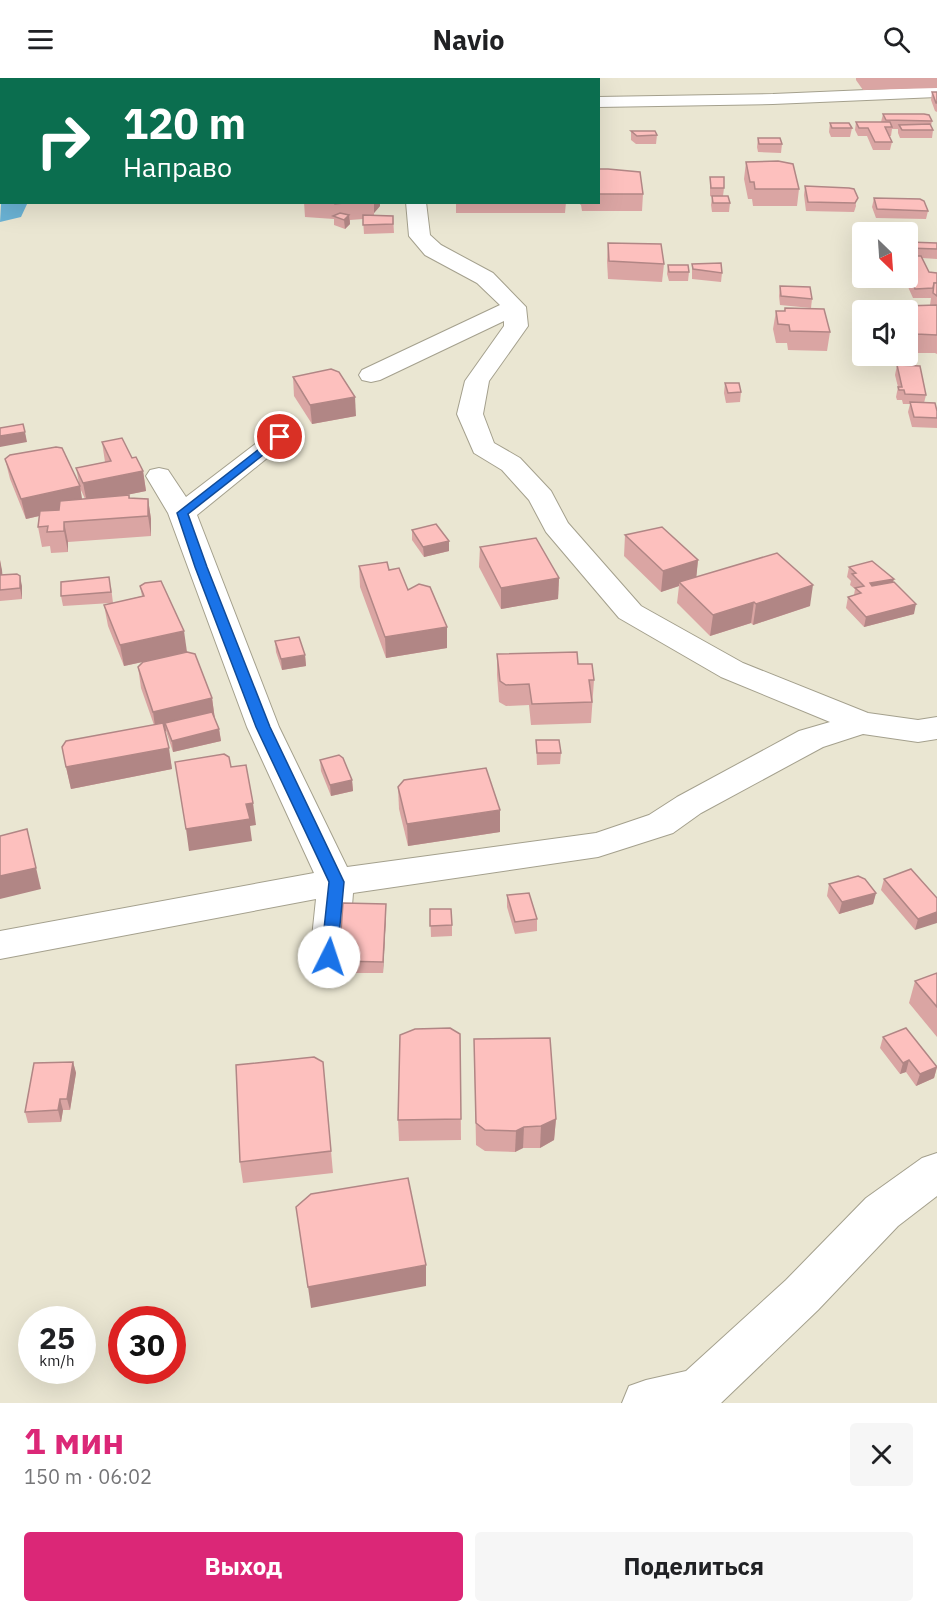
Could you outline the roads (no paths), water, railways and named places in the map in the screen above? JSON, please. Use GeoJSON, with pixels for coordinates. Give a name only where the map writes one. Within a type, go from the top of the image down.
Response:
{"type":"FeatureCollection","features":[{"type":"Feature","properties":{"kind":"street"},"geometry":{"type":"LineString","coordinates":[[600,102],[773,99],[937,92]]}},
{"type":"Feature","properties":{"kind":"street"},"geometry":{"type":"LineString","coordinates":[[416,204],[420,236],[433,250],[486,278],[515,307],[516,326],[477,381],[470,414],[483,447],[511,464],[541,497],[556,526],[630,612],[732,670],[862,723],[918,730],[937,728]]}},
{"type":"Feature","properties":{"kind":"street"},"geometry":{"type":"LineString","coordinates":[[371,375],[515,307]]}},
{"type":"Feature","properties":{"kind":"street"},"geometry":{"type":"LineString","coordinates":[[182,513],[280,437]]}},
{"type":"Feature","properties":{"kind":"street"},"geometry":{"type":"LineString","coordinates":[[159,476],[182,513],[263,727],[336,882],[329,957]]}},
{"type":"Feature","properties":{"kind":"street"},"geometry":{"type":"LineString","coordinates":[[0,945],[336,882],[598,845],[661,824],[689,805],[811,739],[862,723]]}},
{"type":"Feature","properties":{"kind":"street"},"geometry":{"type":"LineString","coordinates":[[646,1403],[696,1397],[802,1295],[882,1212],[937,1171]]}},
{"type":"Feature","properties":{"kind":"waterway"},"geometry":{"type":"LineString","coordinates":[[0,208],[4,207],[4,204]]}}]}
